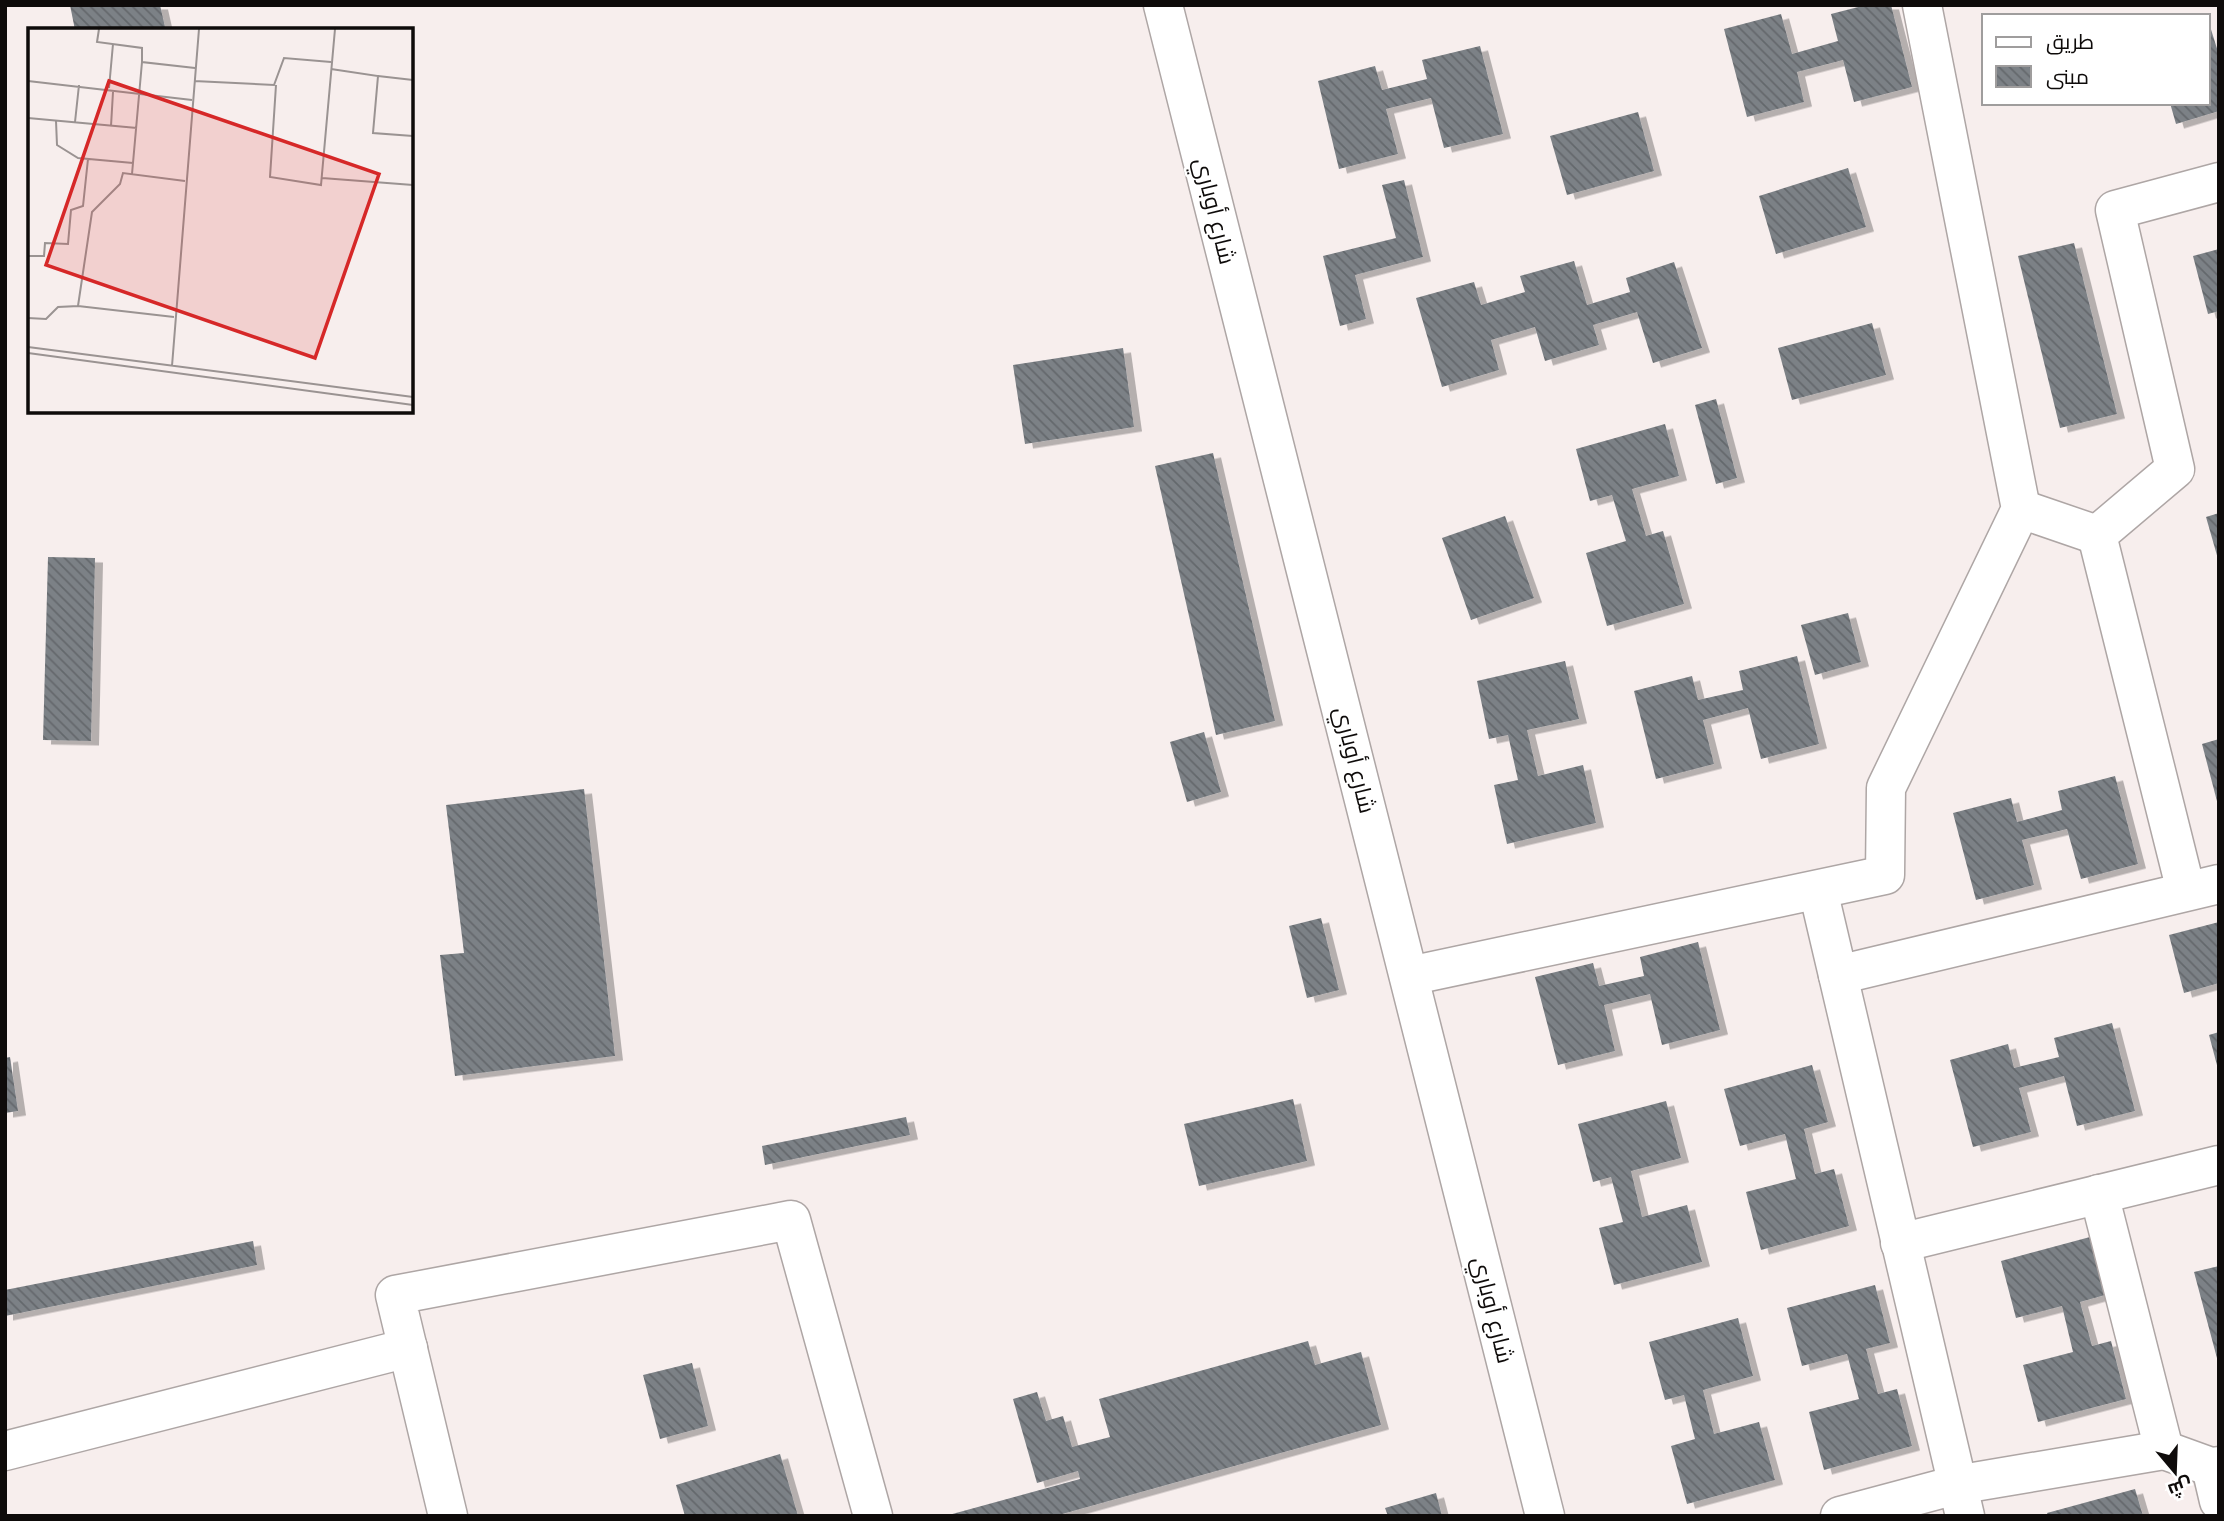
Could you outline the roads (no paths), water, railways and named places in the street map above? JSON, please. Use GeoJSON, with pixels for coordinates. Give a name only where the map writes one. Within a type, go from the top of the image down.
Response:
{"type":"FeatureCollection","features":[{"type":"Feature","properties":{"kind":"street","name":"شارع أوباري"},"geometry":{"type":"LineString","coordinates":[[1163,5],[1545,1516]]}},
{"type":"Feature","properties":{"kind":"street"},"geometry":{"type":"LineString","coordinates":[[1409,976],[1885,875],[1886,788],[2021,509],[1922,5]]}},
{"type":"Feature","properties":{"kind":"street"},"geometry":{"type":"LineString","coordinates":[[2097,535],[2175,469],[2115,210],[2219,182]]}},
{"type":"Feature","properties":{"kind":"street"},"geometry":{"type":"LineString","coordinates":[[2021,509],[2097,535]]}},
{"type":"Feature","properties":{"kind":"street"},"geometry":{"type":"LineString","coordinates":[[1838,975],[2202,888],[2097,535]]}},
{"type":"Feature","properties":{"kind":"street"},"geometry":{"type":"LineString","coordinates":[[1818,890],[1961,1500]]}},
{"type":"Feature","properties":{"kind":"street"},"geometry":{"type":"LineString","coordinates":[[1900,1243],[2219,1165]]}},
{"type":"Feature","properties":{"kind":"street"},"geometry":{"type":"LineString","coordinates":[[2099,1194],[2164,1450]]}},
{"type":"Feature","properties":{"kind":"street"},"geometry":{"type":"LineString","coordinates":[[448,1516],[395,1295],[791,1220],[873,1516]]}},
{"type":"Feature","properties":{"kind":"street"},"geometry":{"type":"LineString","coordinates":[[5,1451],[408,1348]]}},
{"type":"Feature","properties":{"kind":"street"},"geometry":{"type":"LineString","coordinates":[[1839,1516],[1961,1500],[2164,1450],[2216,1478]]}}]}
